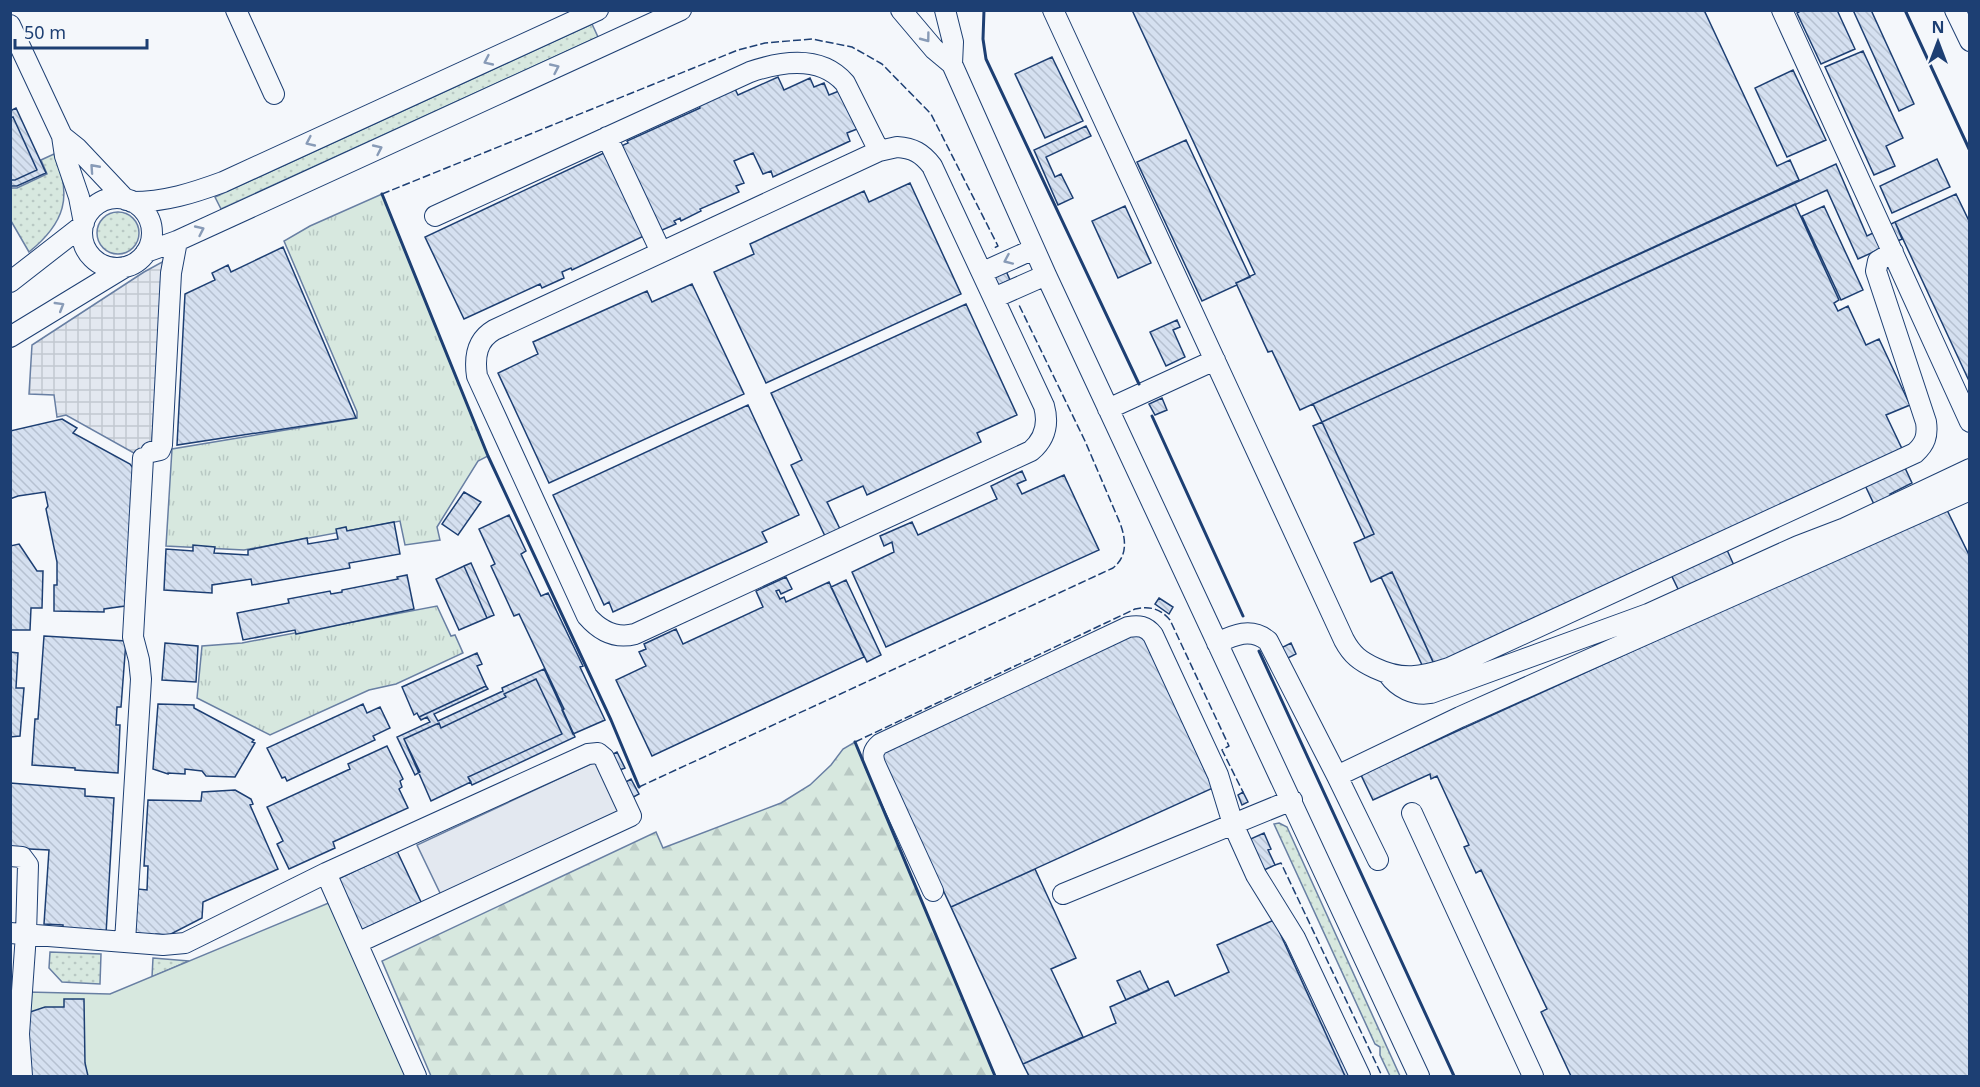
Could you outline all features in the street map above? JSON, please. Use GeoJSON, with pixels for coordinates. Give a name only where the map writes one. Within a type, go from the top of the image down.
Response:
{"type":"FeatureCollection","features":[{"type":"Feature","properties":{"kind":"street"},"geometry":{"type":"LineString","coordinates":[[236,10],[274,94]]}},
{"type":"Feature","properties":{"kind":"street"},"geometry":{"type":"LineString","coordinates":[[10,282],[83,224],[88,212],[101,202],[116,198],[151,202],[184,196],[223,182],[598,10]]}},
{"type":"Feature","properties":{"kind":"street"},"geometry":{"type":"LineString","coordinates":[[146,252],[177,241],[681,10]]}},
{"type":"Feature","properties":{"kind":"street"},"geometry":{"type":"LineString","coordinates":[[901,10],[934,49],[952,64],[1034,249],[1419,1077]]}},
{"type":"Feature","properties":{"kind":"street"},"geometry":{"type":"LineString","coordinates":[[945,10],[953,42],[952,64]]}},
{"type":"Feature","properties":{"kind":"street"},"geometry":{"type":"LineString","coordinates":[[1053,10],[1350,651],[1357,659],[1388,674],[1421,676],[1449,668],[1915,453],[1924,443],[1926,422],[1876,271],[1878,261],[1893,252]]}},
{"type":"Feature","properties":{"kind":"street"},"geometry":{"type":"LineString","coordinates":[[1782,10],[1970,422]]}},
{"type":"Feature","properties":{"kind":"street"},"geometry":{"type":"LineString","coordinates":[[1955,10],[1970,41]]}},
{"type":"Feature","properties":{"kind":"street"},"geometry":{"type":"LineString","coordinates":[[10,25],[62,136],[65,156],[80,197],[82,241],[88,253],[98,263],[111,268],[125,267]]}},
{"type":"Feature","properties":{"kind":"street"},"geometry":{"type":"LineString","coordinates":[[435,216],[750,72],[780,63],[796,62],[822,66],[839,76],[845,82],[879,151]]}},
{"type":"Feature","properties":{"kind":"street"},"geometry":{"type":"LineString","coordinates":[[10,338],[125,267],[137,262],[146,252],[152,238],[150,224],[144,211],[129,201],[77,148],[62,136]]}},
{"type":"Feature","properties":{"kind":"street"},"geometry":{"type":"LineString","coordinates":[[607,137],[661,252]]}},
{"type":"Feature","properties":{"kind":"street"},"geometry":{"type":"LineString","coordinates":[[897,147],[914,149],[932,166],[1044,406],[1046,427],[1041,440],[1031,451],[635,634],[622,636],[600,628],[587,616],[477,376],[476,357],[481,340],[495,330],[879,151],[897,147]]}},
{"type":"Feature","properties":{"kind":"street"},"geometry":{"type":"LineString","coordinates":[[125,942],[141,679],[133,637],[147,455],[160,450],[162,445],[171,273],[177,241]]}},
{"type":"Feature","properties":{"kind":"street"},"geometry":{"type":"LineString","coordinates":[[982,272],[1034,249]]}},
{"type":"Feature","properties":{"kind":"street"},"geometry":{"type":"LineString","coordinates":[[994,298],[1046,275]]}},
{"type":"Feature","properties":{"kind":"street"},"geometry":{"type":"LineString","coordinates":[[1108,409],[1215,360]]}},
{"type":"Feature","properties":{"kind":"street"},"geometry":{"type":"LineString","coordinates":[[1388,674],[1395,683],[1410,692],[1431,693],[1648,614],[1798,546],[1845,528],[1970,470]]}},
{"type":"Feature","properties":{"kind":"street"},"geometry":{"type":"LineString","coordinates":[[1337,776],[1460,717],[1969,493]]}},
{"type":"Feature","properties":{"kind":"street"},"geometry":{"type":"LineString","coordinates":[[933,891],[875,764],[873,755],[876,747],[1128,627],[1144,627],[1153,635],[1218,775],[1233,824],[1256,875],[1295,938],[1360,1077]]}},
{"type":"Feature","properties":{"kind":"street"},"geometry":{"type":"LineString","coordinates":[[1217,643],[1234,635],[1247,633],[1258,634],[1268,641],[1378,860]]}},
{"type":"Feature","properties":{"kind":"street"},"geometry":{"type":"LineString","coordinates":[[18,934],[163,945],[185,943],[326,873],[593,753],[604,758],[631,816],[357,944]]}},
{"type":"Feature","properties":{"kind":"street"},"geometry":{"type":"LineString","coordinates":[[1063,894],[1292,800]]}},
{"type":"Feature","properties":{"kind":"street"},"geometry":{"type":"LineString","coordinates":[[1412,813],[1533,1077]]}},
{"type":"Feature","properties":{"kind":"street"},"geometry":{"type":"LineString","coordinates":[[10,856],[22,857],[28,865],[18,934],[22,1077]]}},
{"type":"Feature","properties":{"kind":"street"},"geometry":{"type":"LineString","coordinates":[[326,873],[416,1077]]}},
{"type":"Feature","properties":{"kind":"green space"},"geometry":{"type":"Polygon","coordinates":[[[592,24],[598,37],[221,209],[215,197],[592,24]]]}},
{"type":"Feature","properties":{"kind":"green space"},"geometry":{"type":"Polygon","coordinates":[[[54,154],[63,183],[62,208],[51,230],[29,252],[11,221],[10,188],[17,188],[47,174],[41,160],[54,154]]]}},
{"type":"Feature","properties":{"kind":"green space"},"geometry":{"type":"Polygon","coordinates":[[[382,194],[488,456],[478,461],[437,527],[440,540],[405,545],[400,521],[244,550],[166,546],[172,449],[357,418],[357,412],[284,241],[310,226],[382,194]]]}},
{"type":"Feature","properties":{"kind":"green space"},"geometry":{"type":"Polygon","coordinates":[[[118,212],[126,213],[133,218],[138,225],[138,241],[133,248],[126,253],[118,254],[110,253],[103,248],[98,241],[97,233],[98,225],[103,218],[110,213],[118,212]]]}},
{"type":"Feature","properties":{"kind":"green space"},"geometry":{"type":"Polygon","coordinates":[[[437,606],[451,636],[455,635],[463,653],[396,684],[369,690],[270,735],[197,698],[202,646],[242,643],[437,606]]]}},
{"type":"Feature","properties":{"kind":"green space"},"geometry":{"type":"Polygon","coordinates":[[[855,742],[995,1076],[431,1076],[382,961],[656,832],[663,848],[781,803],[810,785],[831,765],[843,749],[855,742]]]}},
{"type":"Feature","properties":{"kind":"green space"},"geometry":{"type":"Polygon","coordinates":[[[1279,823],[1287,827],[1400,1076],[1390,1076],[1380,1055],[1380,1047],[1375,1044],[1274,824],[1279,823]]]}},
{"type":"Feature","properties":{"kind":"green space"},"geometry":{"type":"Polygon","coordinates":[[[331,902],[407,1076],[27,1076],[27,992],[110,994],[331,902]]]}},
{"type":"Feature","properties":{"kind":"green space"},"geometry":{"type":"Polygon","coordinates":[[[50,952],[101,954],[100,984],[62,982],[49,968],[50,952]]]}},
{"type":"Feature","properties":{"kind":"green space"},"geometry":{"type":"Polygon","coordinates":[[[153,958],[189,961],[152,977],[153,958]]]}},
{"type":"Feature","properties":{"kind":"shaded area"},"geometry":{"type":"Polygon","coordinates":[[[164,261],[150,462],[66,415],[57,417],[54,395],[29,394],[32,345],[164,261]]]}},
{"type":"Feature","properties":{"kind":"shaded area"},"geometry":{"type":"Polygon","coordinates":[[[597,761],[620,811],[441,895],[417,845],[597,761]]]}},
{"type":"Feature","properties":{"kind":"building"},"geometry":{"type":"Polygon","coordinates":[[[1132,10],[1704,10],[1777,166],[1790,160],[1799,180],[1300,410],[1272,351],[1268,352],[1236,283],[1255,274],[1132,10]]]}},
{"type":"Feature","properties":{"kind":"building"},"geometry":{"type":"Polygon","coordinates":[[[1802,10],[1837,10],[1855,49],[1821,64],[1797,13],[1802,10]]]}},
{"type":"Feature","properties":{"kind":"building"},"geometry":{"type":"Polygon","coordinates":[[[1853,10],[1871,10],[1914,104],[1899,111],[1853,10]]]}},
{"type":"Feature","properties":{"kind":"building"},"geometry":{"type":"Polygon","coordinates":[[[1863,51],[1903,138],[1886,146],[1895,166],[1874,175],[1825,67],[1863,51]]]}},
{"type":"Feature","properties":{"kind":"building"},"geometry":{"type":"Polygon","coordinates":[[[1052,57],[1083,121],[1045,138],[1015,74],[1052,57]]]}},
{"type":"Feature","properties":{"kind":"building"},"geometry":{"type":"Polygon","coordinates":[[[1793,70],[1826,140],[1787,157],[1755,88],[1793,70]]]}},
{"type":"Feature","properties":{"kind":"building"},"geometry":{"type":"Polygon","coordinates":[[[778,77],[784,90],[810,78],[814,87],[824,83],[829,95],[839,91],[857,129],[847,133],[850,141],[773,177],[771,171],[763,174],[753,153],[734,161],[744,183],[736,186],[739,192],[700,209],[701,211],[681,221],[680,218],[674,221],[676,224],[660,231],[619,147],[735,89],[738,95],[778,77]]]}},
{"type":"Feature","properties":{"kind":"building"},"geometry":{"type":"Polygon","coordinates":[[[16,108],[46,173],[17,186],[10,186],[10,180],[37,170],[13,117],[10,118],[10,111],[16,108]]]}},
{"type":"Feature","properties":{"kind":"building"},"geometry":{"type":"Polygon","coordinates":[[[13,117],[37,170],[10,180],[10,118],[13,117]]]}},
{"type":"Feature","properties":{"kind":"building"},"geometry":{"type":"Polygon","coordinates":[[[1086,126],[1091,136],[1046,157],[1055,177],[1061,174],[1073,198],[1058,205],[1034,150],[1086,126]]]}},
{"type":"Feature","properties":{"kind":"building"},"geometry":{"type":"Polygon","coordinates":[[[1186,140],[1250,277],[1202,301],[1137,162],[1186,140]]]}},
{"type":"Feature","properties":{"kind":"building"},"geometry":{"type":"Polygon","coordinates":[[[606,152],[646,235],[572,270],[571,268],[562,272],[564,278],[542,288],[540,284],[464,319],[425,237],[606,152]]]}},
{"type":"Feature","properties":{"kind":"building"},"geometry":{"type":"Polygon","coordinates":[[[1937,159],[1950,187],[1892,213],[1880,186],[1937,159]]]}},
{"type":"Feature","properties":{"kind":"building"},"geometry":{"type":"Polygon","coordinates":[[[1836,164],[1867,236],[1895,222],[1902,239],[1858,259],[1827,190],[1322,422],[1313,404],[1836,164]]]}},
{"type":"Feature","properties":{"kind":"building"},"geometry":{"type":"Polygon","coordinates":[[[910,183],[961,294],[766,383],[714,272],[754,254],[750,244],[864,191],[869,202],[910,183]]]}},
{"type":"Feature","properties":{"kind":"building"},"geometry":{"type":"Polygon","coordinates":[[[1956,194],[1970,223],[1970,383],[1895,222],[1956,194]]]}},
{"type":"Feature","properties":{"kind":"building"},"geometry":{"type":"Polygon","coordinates":[[[1795,204],[1839,300],[1834,303],[1838,311],[1848,306],[1866,345],[1879,339],[1910,405],[1886,415],[1904,453],[1436,668],[1392,572],[1371,582],[1354,543],[1374,534],[1322,422],[1795,204]]]}},
{"type":"Feature","properties":{"kind":"building"},"geometry":{"type":"Polygon","coordinates":[[[1125,206],[1151,263],[1118,278],[1092,221],[1125,206]]]}},
{"type":"Feature","properties":{"kind":"building"},"geometry":{"type":"Polygon","coordinates":[[[1824,206],[1863,290],[1841,300],[1802,216],[1824,206]]]}},
{"type":"Feature","properties":{"kind":"building"},"geometry":{"type":"Polygon","coordinates":[[[283,247],[356,418],[177,445],[185,294],[215,280],[212,273],[228,265],[231,272],[283,247]]]}},
{"type":"Feature","properties":{"kind":"building"},"geometry":{"type":"Polygon","coordinates":[[[1006,271],[1010,280],[997,286],[993,277],[1006,271]]]}},
{"type":"Feature","properties":{"kind":"building"},"geometry":{"type":"Polygon","coordinates":[[[692,284],[744,394],[549,483],[498,373],[538,354],[533,342],[647,291],[652,302],[692,284]]]}},
{"type":"Feature","properties":{"kind":"building"},"geometry":{"type":"Polygon","coordinates":[[[966,304],[1017,415],[977,433],[981,442],[867,495],[863,486],[827,502],[840,529],[825,536],[791,465],[802,460],[771,393],[966,304]]]}},
{"type":"Feature","properties":{"kind":"building"},"geometry":{"type":"Polygon","coordinates":[[[1177,320],[1180,327],[1173,330],[1185,357],[1166,366],[1150,332],[1177,320]]]}},
{"type":"Feature","properties":{"kind":"building"},"geometry":{"type":"Polygon","coordinates":[[[1162,398],[1167,410],[1155,415],[1149,404],[1162,398]]]}},
{"type":"Feature","properties":{"kind":"building"},"geometry":{"type":"Polygon","coordinates":[[[748,405],[799,515],[762,532],[767,542],[613,612],[609,602],[604,605],[553,495],[748,405]]]}},
{"type":"Feature","properties":{"kind":"building"},"geometry":{"type":"Polygon","coordinates":[[[62,419],[77,428],[73,433],[130,464],[133,468],[131,547],[128,550],[125,606],[104,609],[104,612],[54,611],[57,562],[46,509],[48,506],[45,492],[10,499],[10,431],[62,419]]]}},
{"type":"Feature","properties":{"kind":"building"},"geometry":{"type":"Polygon","coordinates":[[[1322,422],[1374,534],[1365,538],[1313,426],[1322,422]]]}},
{"type":"Feature","properties":{"kind":"building"},"geometry":{"type":"Polygon","coordinates":[[[1899,455],[1912,483],[1890,494],[1905,527],[1888,534],[1863,481],[1899,455]]]}},
{"type":"Feature","properties":{"kind":"building"},"geometry":{"type":"Polygon","coordinates":[[[1022,471],[1026,480],[1017,484],[1022,494],[1064,475],[1099,550],[886,647],[852,572],[894,552],[892,542],[884,546],[880,536],[912,522],[918,535],[997,499],[991,486],[1022,471]]]}},
{"type":"Feature","properties":{"kind":"building"},"geometry":{"type":"Polygon","coordinates":[[[464,492],[481,502],[458,535],[442,524],[464,492]]]}},
{"type":"Feature","properties":{"kind":"building"},"geometry":{"type":"Polygon","coordinates":[[[1946,508],[1970,557],[1970,1076],[1571,1076],[1541,1012],[1547,1009],[1481,870],[1476,873],[1464,847],[1469,845],[1437,776],[1431,779],[1430,774],[1373,800],[1361,775],[1946,508]]]}},
{"type":"Feature","properties":{"kind":"building"},"geometry":{"type":"Polygon","coordinates":[[[509,515],[526,551],[521,554],[541,596],[548,593],[583,666],[580,667],[605,720],[573,734],[562,710],[564,709],[519,614],[514,616],[491,566],[495,564],[479,529],[509,515]]]}},
{"type":"Feature","properties":{"kind":"building"},"geometry":{"type":"Polygon","coordinates":[[[394,522],[400,554],[349,563],[350,568],[252,585],[251,579],[212,585],[212,593],[164,590],[166,549],[193,551],[193,545],[215,547],[214,553],[248,555],[248,550],[307,538],[308,544],[338,539],[336,529],[346,527],[347,531],[394,522]]]}},
{"type":"Feature","properties":{"kind":"building"},"geometry":{"type":"Polygon","coordinates":[[[1721,537],[1749,598],[1679,591],[1665,562],[1721,537]]]}},
{"type":"Feature","properties":{"kind":"building"},"geometry":{"type":"Polygon","coordinates":[[[19,544],[37,571],[43,571],[42,608],[31,608],[30,630],[10,630],[10,546],[19,544]]]}},
{"type":"Feature","properties":{"kind":"building"},"geometry":{"type":"Polygon","coordinates":[[[471,563],[494,615],[487,618],[464,566],[471,563]]]}},
{"type":"Feature","properties":{"kind":"building"},"geometry":{"type":"Polygon","coordinates":[[[464,566],[487,618],[459,630],[436,579],[464,566]]]}},
{"type":"Feature","properties":{"kind":"building"},"geometry":{"type":"Polygon","coordinates":[[[1392,572],[1433,662],[1423,667],[1381,577],[1392,572]]]}},
{"type":"Feature","properties":{"kind":"building"},"geometry":{"type":"Polygon","coordinates":[[[407,575],[414,609],[296,634],[295,630],[243,640],[237,613],[289,603],[288,599],[330,591],[331,594],[342,592],[342,590],[398,579],[397,577],[407,575]]]}},
{"type":"Feature","properties":{"kind":"building"},"geometry":{"type":"Polygon","coordinates":[[[786,577],[792,589],[781,594],[779,590],[776,591],[780,599],[784,597],[786,602],[829,582],[864,657],[652,756],[616,680],[646,666],[639,652],[646,649],[644,644],[676,629],[683,644],[763,607],[756,591],[786,577]]]}},
{"type":"Feature","properties":{"kind":"building"},"geometry":{"type":"Polygon","coordinates":[[[846,580],[881,655],[867,662],[831,587],[846,580]]]}},
{"type":"Feature","properties":{"kind":"building"},"geometry":{"type":"Polygon","coordinates":[[[1159,598],[1173,607],[1169,614],[1155,604],[1159,598]]]}},
{"type":"Feature","properties":{"kind":"building"},"geometry":{"type":"Polygon","coordinates":[[[1141,631],[1213,788],[951,907],[878,751],[1141,631]]]}},
{"type":"Feature","properties":{"kind":"building"},"geometry":{"type":"Polygon","coordinates":[[[44,636],[126,641],[121,707],[117,707],[116,725],[120,725],[118,773],[32,765],[44,636]]]}},
{"type":"Feature","properties":{"kind":"building"},"geometry":{"type":"Polygon","coordinates":[[[165,643],[198,646],[196,682],[162,680],[165,643]]]}},
{"type":"Feature","properties":{"kind":"building"},"geometry":{"type":"Polygon","coordinates":[[[1291,643],[1296,654],[1286,659],[1281,648],[1291,643]]]}},
{"type":"Feature","properties":{"kind":"building"},"geometry":{"type":"Polygon","coordinates":[[[10,652],[18,653],[16,688],[24,688],[20,736],[10,737],[10,652]]]}},
{"type":"Feature","properties":{"kind":"building"},"geometry":{"type":"Polygon","coordinates":[[[477,653],[482,664],[477,666],[486,686],[419,717],[417,713],[414,715],[402,687],[477,653]]]}},
{"type":"Feature","properties":{"kind":"building"},"geometry":{"type":"Polygon","coordinates":[[[544,669],[575,737],[472,785],[468,777],[562,734],[536,679],[504,694],[506,697],[441,728],[439,723],[404,739],[420,772],[415,775],[397,737],[430,722],[427,717],[421,720],[419,717],[486,686],[488,689],[434,714],[438,721],[544,669]]]}},
{"type":"Feature","properties":{"kind":"building"},"geometry":{"type":"Polygon","coordinates":[[[536,679],[562,734],[468,777],[471,782],[431,801],[404,739],[439,723],[441,728],[506,697],[504,694],[536,679]]]}},
{"type":"Feature","properties":{"kind":"building"},"geometry":{"type":"Polygon","coordinates":[[[158,704],[194,705],[194,708],[254,740],[252,742],[255,743],[235,777],[206,776],[202,771],[185,769],[185,774],[168,774],[153,769],[158,704]]]}},
{"type":"Feature","properties":{"kind":"building"},"geometry":{"type":"Polygon","coordinates":[[[363,704],[367,713],[380,707],[390,728],[373,736],[375,740],[287,781],[285,777],[282,778],[267,748],[363,704]]]}},
{"type":"Feature","properties":{"kind":"building"},"geometry":{"type":"Polygon","coordinates":[[[387,746],[403,779],[400,781],[402,787],[399,789],[408,808],[333,842],[335,848],[289,869],[277,844],[283,841],[267,807],[350,769],[348,764],[387,746]]]}},
{"type":"Feature","properties":{"kind":"building"},"geometry":{"type":"Polygon","coordinates":[[[617,752],[625,768],[617,771],[609,756],[617,752]]]}},
{"type":"Feature","properties":{"kind":"building"},"geometry":{"type":"Polygon","coordinates":[[[631,779],[639,794],[630,799],[622,784],[631,779]]]}},
{"type":"Feature","properties":{"kind":"building"},"geometry":{"type":"Polygon","coordinates":[[[10,783],[85,789],[85,796],[114,798],[106,934],[63,928],[63,925],[44,924],[49,850],[10,848],[10,783]]]}},
{"type":"Feature","properties":{"kind":"building"},"geometry":{"type":"Polygon","coordinates":[[[235,790],[251,799],[253,804],[250,805],[278,869],[203,902],[202,918],[169,935],[135,934],[138,889],[147,890],[148,866],[144,866],[148,800],[201,801],[202,792],[235,790]]]}},
{"type":"Feature","properties":{"kind":"building"},"geometry":{"type":"Polygon","coordinates":[[[1243,792],[1248,802],[1242,805],[1238,795],[1243,792]]]}},
{"type":"Feature","properties":{"kind":"building"},"geometry":{"type":"Polygon","coordinates":[[[1264,833],[1275,865],[1262,871],[1246,841],[1264,833]]]}},
{"type":"Feature","properties":{"kind":"building"},"geometry":{"type":"Polygon","coordinates":[[[397,851],[421,902],[362,930],[338,879],[397,851]]]}},
{"type":"Feature","properties":{"kind":"building"},"geometry":{"type":"Polygon","coordinates":[[[1035,869],[1076,958],[1051,969],[1083,1037],[1023,1064],[951,907],[1035,869]]]}},
{"type":"Feature","properties":{"kind":"building"},"geometry":{"type":"Polygon","coordinates":[[[1274,920],[1345,1076],[1029,1076],[1023,1064],[1116,1023],[1110,1007],[1168,981],[1175,996],[1229,972],[1217,945],[1274,920]]]}},
{"type":"Feature","properties":{"kind":"building"},"geometry":{"type":"Polygon","coordinates":[[[1295,942],[1356,1076],[1345,1076],[1286,946],[1295,942]]]}},
{"type":"Feature","properties":{"kind":"building"},"geometry":{"type":"Polygon","coordinates":[[[1140,971],[1149,990],[1126,1000],[1117,981],[1140,971]]]}},
{"type":"Feature","properties":{"kind":"building"},"geometry":{"type":"Polygon","coordinates":[[[64,999],[84,999],[85,1063],[88,1076],[29,1076],[27,1013],[45,1007],[64,1007],[64,999]]]}},
{"type":"Feature","properties":{"kind":"fence"},"geometry":{"type":"LineString","coordinates":[[382,194],[738,50],[765,43],[812,39],[852,47],[882,64],[931,114],[998,246],[992,249]]}},
{"type":"Feature","properties":{"kind":"fence"},"geometry":{"type":"LineString","coordinates":[[639,787],[1113,568],[1118,563],[1124,547],[1124,535],[1120,523],[1085,441],[1019,305]]}},
{"type":"Feature","properties":{"kind":"fence"},"geometry":{"type":"LineString","coordinates":[[855,742],[1135,609],[1150,608],[1158,610],[1170,620],[1229,746],[1222,750],[1243,792]]}},
{"type":"Feature","properties":{"kind":"fence"},"geometry":{"type":"LineString","coordinates":[[1275,865],[1281,863],[1382,1076]]}},
{"type":"Feature","properties":{"kind":"wall"},"geometry":{"type":"LineString","coordinates":[[984,10],[983,39],[986,59],[1139,384]]}},
{"type":"Feature","properties":{"kind":"wall"},"geometry":{"type":"LineString","coordinates":[[1905,10],[1970,151]]}},
{"type":"Feature","properties":{"kind":"wall"},"geometry":{"type":"LineString","coordinates":[[382,194],[488,456],[611,720],[639,787]]}},
{"type":"Feature","properties":{"kind":"wall"},"geometry":{"type":"LineString","coordinates":[[1152,416],[1243,616]]}},
{"type":"Feature","properties":{"kind":"wall"},"geometry":{"type":"LineString","coordinates":[[1259,651],[1454,1076]]}},
{"type":"Feature","properties":{"kind":"wall"},"geometry":{"type":"LineString","coordinates":[[855,742],[995,1076]]}}]}
